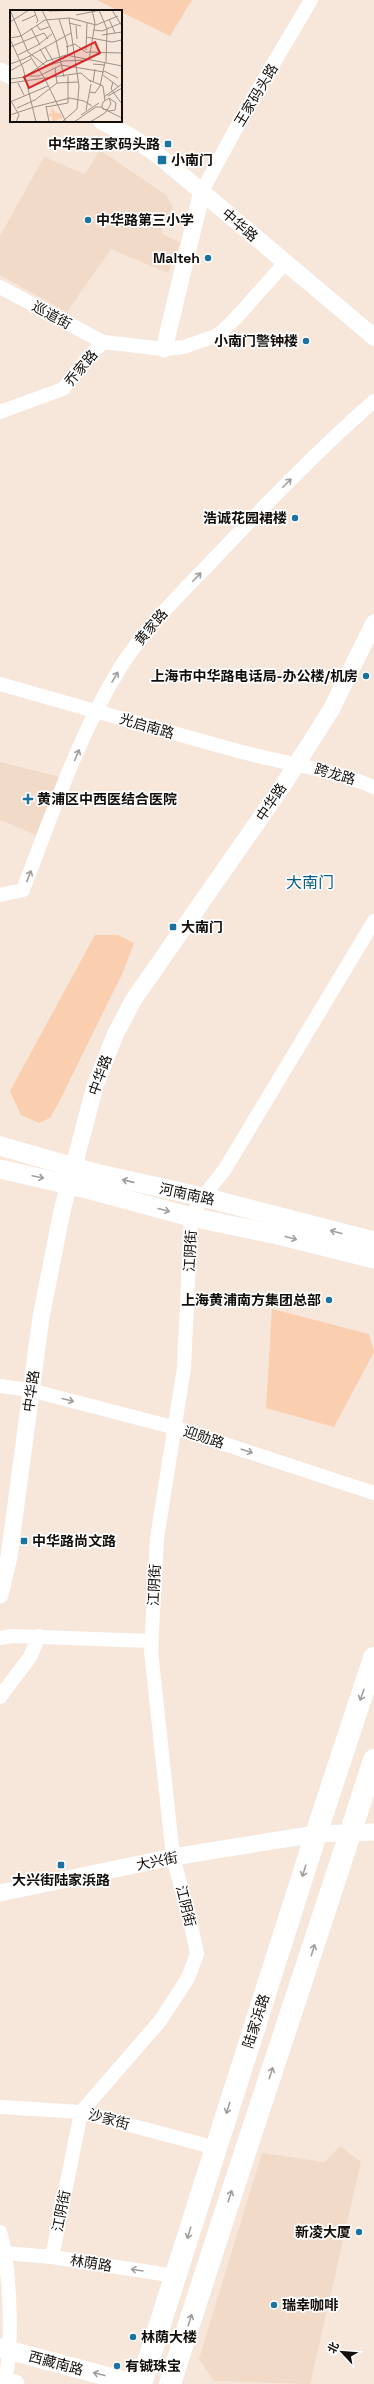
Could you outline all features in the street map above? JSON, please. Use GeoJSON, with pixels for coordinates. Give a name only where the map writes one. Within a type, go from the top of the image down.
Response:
{"type":"FeatureCollection","features":[{"type":"Feature","properties":{"kind":"main road","name":"河南南路"},"geometry":{"type":"LineString","coordinates":[[0,1146],[71,1176],[191,1217],[282,1236],[374,1259]]}},
{"type":"Feature","properties":{"kind":"main road","name":"河南南路"},"geometry":{"type":"LineString","coordinates":[[0,1169],[71,1176],[203,1197],[374,1241]]}},
{"type":"Feature","properties":{"kind":"main road","name":"陆家浜路"},"geometry":{"type":"LineString","coordinates":[[141,2384],[316,1834],[374,1658]]}},
{"type":"Feature","properties":{"kind":"main road"},"geometry":{"type":"LineString","coordinates":[[170,2384],[223,2216],[309,1962],[374,1760]]}},
{"type":"Feature","properties":{"kind":"main road","name":"西藏南路"},"geometry":{"type":"LineString","coordinates":[[5,2349],[136,2384]]}},
{"type":"Feature","properties":{"kind":"street","name":"王家码头路"},"geometry":{"type":"LineString","coordinates":[[202,191],[246,110],[311,0]]}},
{"type":"Feature","properties":{"kind":"street"},"geometry":{"type":"LineString","coordinates":[[0,71],[10,76]]}},
{"type":"Feature","properties":{"kind":"street","name":"中华路"},"geometry":{"type":"LineString","coordinates":[[103,122],[130,136],[158,155],[374,337]]}},
{"type":"Feature","properties":{"kind":"street"},"geometry":{"type":"LineString","coordinates":[[164,349],[202,191]]}},
{"type":"Feature","properties":{"kind":"street","name":"乔家路"},"geometry":{"type":"LineString","coordinates":[[0,412],[63,389],[84,362],[103,342],[164,349],[184,347],[218,335],[235,319],[285,263]]}},
{"type":"Feature","properties":{"kind":"street","name":"巡道街"},"geometry":{"type":"LineString","coordinates":[[0,287],[103,342]]}},
{"type":"Feature","properties":{"kind":"street","name":"黄家路"},"geometry":{"type":"LineString","coordinates":[[0,895],[23,890],[95,711],[120,668],[147,629],[255,515],[374,401]]}},
{"type":"Feature","properties":{"kind":"street","name":"中华路"},"geometry":{"type":"LineString","coordinates":[[0,1595],[41,1317],[71,1176],[94,1086],[115,1035],[134,999],[206,899],[296,765],[331,710],[374,623]]}},
{"type":"Feature","properties":{"kind":"street","name":"光启南路"},"geometry":{"type":"LineString","coordinates":[[0,684],[296,765]]}},
{"type":"Feature","properties":{"kind":"street","name":"跨龙路"},"geometry":{"type":"LineString","coordinates":[[296,765],[313,767],[374,787]]}},
{"type":"Feature","properties":{"kind":"street","name":"江阴街"},"geometry":{"type":"LineString","coordinates":[[52,2256],[81,2112],[160,2021],[188,1978],[197,1954],[190,1920],[173,1857],[151,1641],[157,1538],[176,1428],[187,1337],[191,1217],[203,1197],[225,1169],[374,921]]}},
{"type":"Feature","properties":{"kind":"street","name":"迎勋路"},"geometry":{"type":"LineString","coordinates":[[0,1386],[30,1390],[176,1428],[374,1493]]}},
{"type":"Feature","properties":{"kind":"street"},"geometry":{"type":"LineString","coordinates":[[0,1638],[12,1636],[39,1636],[151,1641]]}},
{"type":"Feature","properties":{"kind":"street"},"geometry":{"type":"LineString","coordinates":[[0,1697],[30,1657],[39,1636]]}},
{"type":"Feature","properties":{"kind":"street","name":"大兴街"},"geometry":{"type":"LineString","coordinates":[[0,1893],[173,1857],[316,1834],[374,1832]]}},
{"type":"Feature","properties":{"kind":"street","name":"沙家街"},"geometry":{"type":"LineString","coordinates":[[0,2107],[81,2112],[216,2148]]}},
{"type":"Feature","properties":{"kind":"street"},"geometry":{"type":"LineString","coordinates":[[0,2232],[6,2253],[6,2382]]}},
{"type":"Feature","properties":{"kind":"street","name":"林荫路"},"geometry":{"type":"LineString","coordinates":[[6,2253],[52,2256],[176,2276]]}},
{"type":"Feature","properties":{"kind":"shaded area"},"geometry":{"type":"Polygon","coordinates":[[[97,0],[192,0],[170,36],[122,12],[122,10],[117,10],[97,0]]]}},
{"type":"Feature","properties":{"kind":"shaded area","name":"中华路第三小学"},"geometry":{"type":"Polygon","coordinates":[[[100,150],[166,195],[173,206],[161,233],[181,243],[168,273],[111,249],[67,312],[0,275],[0,236],[44,157],[85,174],[100,150]]]}},
{"type":"Feature","properties":{"kind":"shaded area","name":"黄浦区中西医结合医院"},"geometry":{"type":"Polygon","coordinates":[[[0,762],[64,778],[41,837],[0,820],[0,762]]]}},
{"type":"Feature","properties":{"kind":"shaded area"},"geometry":{"type":"Polygon","coordinates":[[[95,935],[118,935],[134,943],[124,970],[59,1102],[50,1118],[39,1123],[21,1115],[10,1091],[95,935]]]}},
{"type":"Feature","properties":{"kind":"shaded area"},"geometry":{"type":"Polygon","coordinates":[[[272,1309],[369,1334],[374,1352],[334,1427],[266,1408],[272,1309]]]}},
{"type":"Feature","properties":{"kind":"shaded area"},"geometry":{"type":"Polygon","coordinates":[[[340,2146],[361,2162],[310,2384],[214,2381],[199,2359],[262,2153],[325,2162],[340,2146]]]}},
{"type":"Feature","properties":{"kind":"place","name":"中华路王家码头路"},"geometry":{"type":"Point","coordinates":[168,144]}},
{"type":"Feature","properties":{"kind":"place","name":"小南门"},"geometry":{"type":"Point","coordinates":[162,160]}},
{"type":"Feature","properties":{"kind":"place","name":"中华路第三小学"},"geometry":{"type":"Point","coordinates":[88,220]}},
{"type":"Feature","properties":{"kind":"place","name":"Malteh"},"geometry":{"type":"Point","coordinates":[208,258]}},
{"type":"Feature","properties":{"kind":"place","name":"小南门警钟楼"},"geometry":{"type":"Point","coordinates":[306,341]}},
{"type":"Feature","properties":{"kind":"place","name":"浩诚花园裙楼"},"geometry":{"type":"Point","coordinates":[295,518]}},
{"type":"Feature","properties":{"kind":"place","name":"上海市中华路电话局-办公楼/机房"},"geometry":{"type":"Point","coordinates":[366,676]}},
{"type":"Feature","properties":{"kind":"place","name":"黄浦区中西医结合医院"},"geometry":{"type":"Point","coordinates":[28,799]}},
{"type":"Feature","properties":{"kind":"place","name":"大南门"},"geometry":{"type":"Point","coordinates":[173,927]}},
{"type":"Feature","properties":{"kind":"place","name":"上海黄浦南方集团总部"},"geometry":{"type":"Point","coordinates":[329,1300]}},
{"type":"Feature","properties":{"kind":"place","name":"中华路尚文路"},"geometry":{"type":"Point","coordinates":[24,1541]}},
{"type":"Feature","properties":{"kind":"place","name":"大兴街陆家浜路"},"geometry":{"type":"Point","coordinates":[61,1865]}},
{"type":"Feature","properties":{"kind":"place","name":"新凌大厦"},"geometry":{"type":"Point","coordinates":[359,2232]}},
{"type":"Feature","properties":{"kind":"place","name":"瑞幸咖啡"},"geometry":{"type":"Point","coordinates":[274,2305]}},
{"type":"Feature","properties":{"kind":"place","name":"林荫大楼"},"geometry":{"type":"Point","coordinates":[133,2337]}},
{"type":"Feature","properties":{"kind":"place","name":"有铖珠宝"},"geometry":{"type":"Point","coordinates":[117,2366]}},
{"type":"Feature","properties":{"kind":"district","name":"大南门"},"geometry":{"type":"Point","coordinates":[310,882]}}]}
